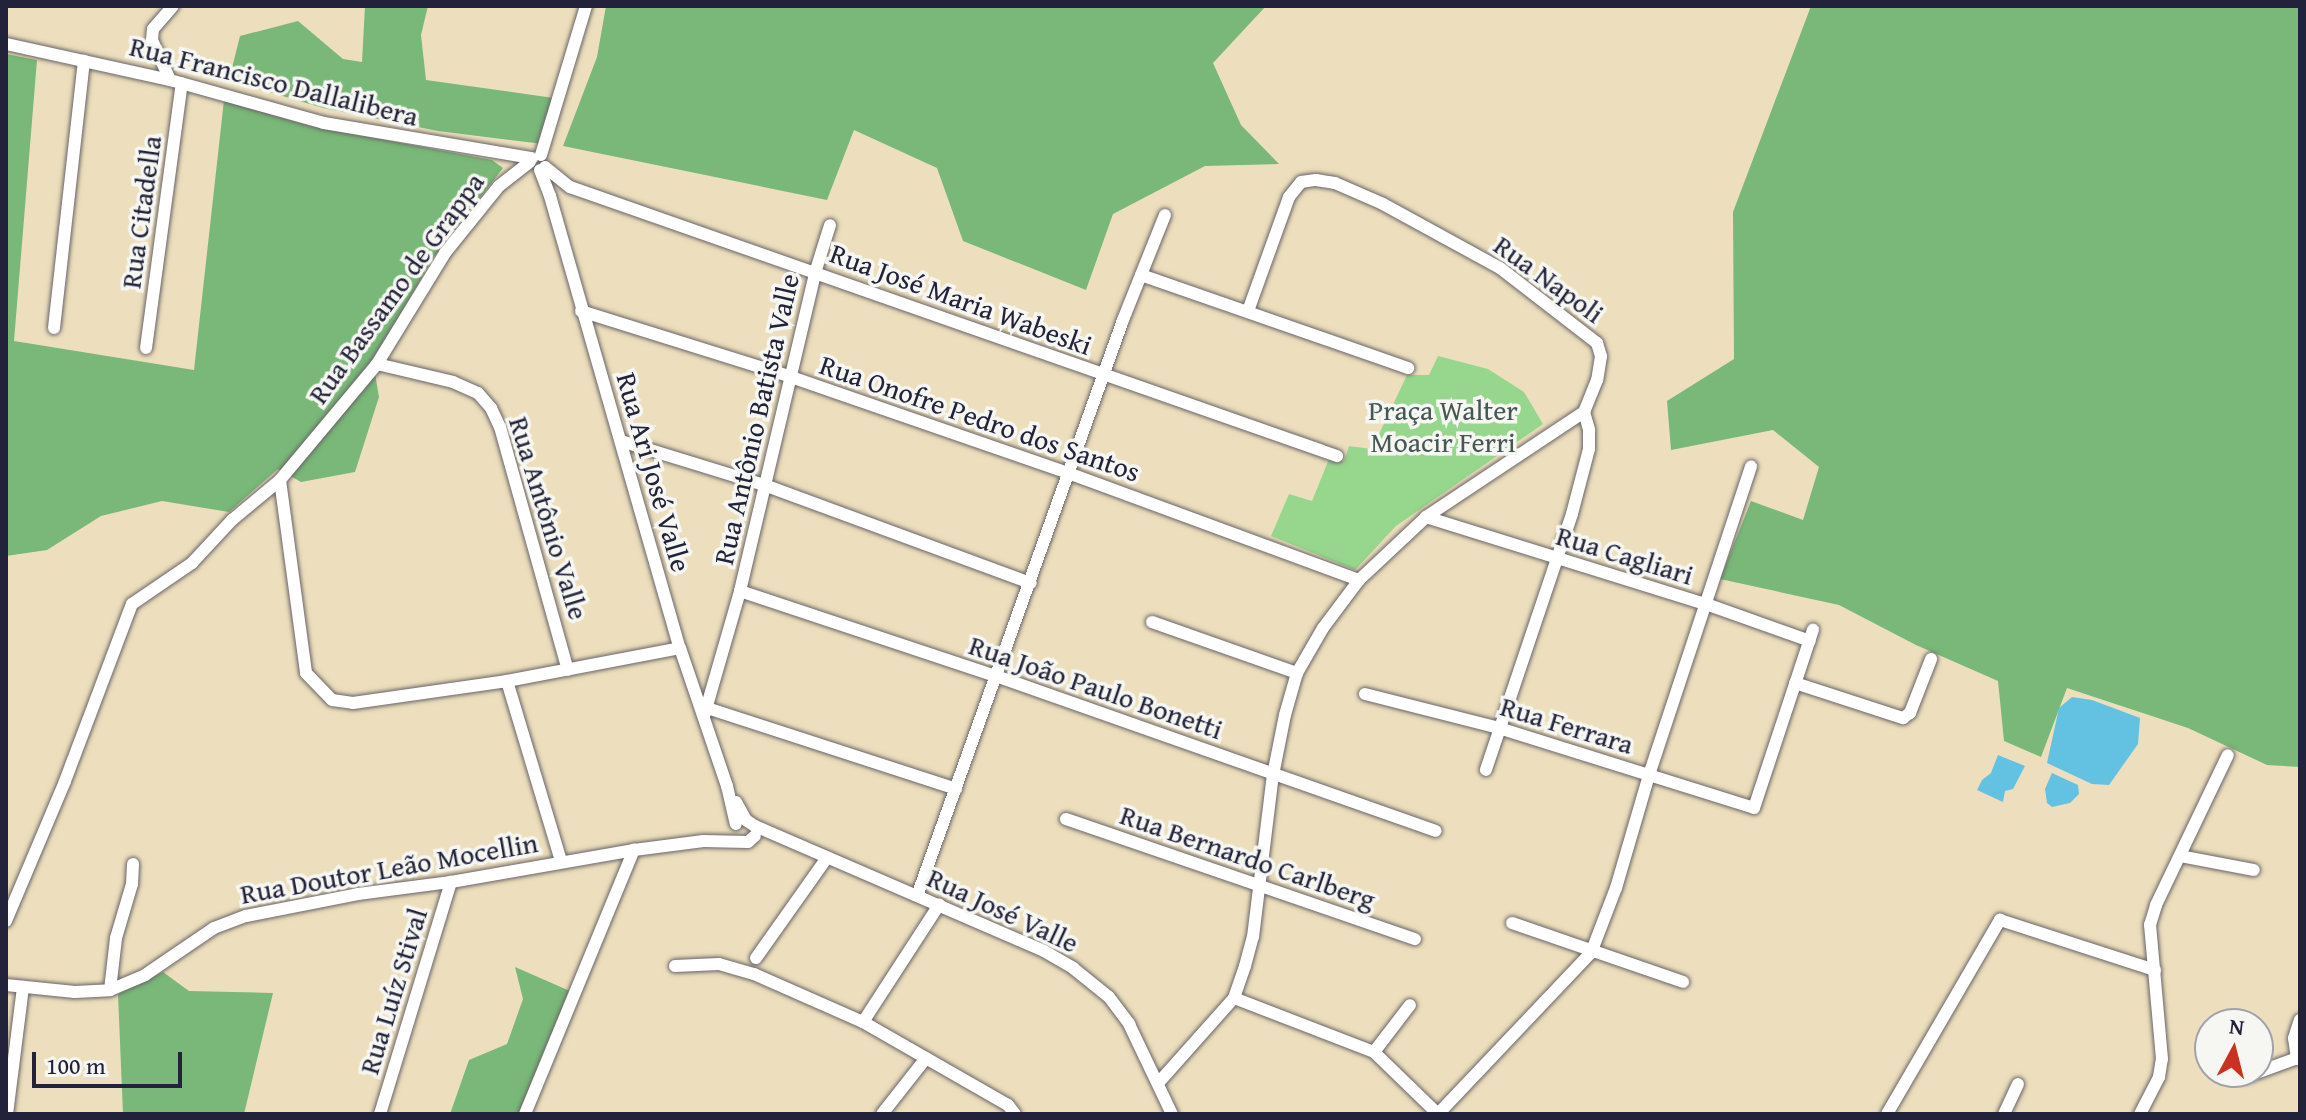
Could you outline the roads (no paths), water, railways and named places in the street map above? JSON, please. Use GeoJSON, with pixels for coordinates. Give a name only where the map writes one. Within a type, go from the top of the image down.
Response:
{"type":"FeatureCollection","features":[{"type":"Feature","properties":{"kind":"street"},"geometry":{"type":"LineString","coordinates":[[173,6],[153,29],[152,40],[176,81]]}},
{"type":"Feature","properties":{"kind":"street"},"geometry":{"type":"LineString","coordinates":[[531,162],[586,6]]}},
{"type":"Feature","properties":{"kind":"street","name":"Rua Francisco Dallalibera"},"geometry":{"type":"LineString","coordinates":[[6,44],[176,81],[324,123],[531,162]]}},
{"type":"Feature","properties":{"kind":"street"},"geometry":{"type":"LineString","coordinates":[[54,328],[84,61]]}},
{"type":"Feature","properties":{"kind":"street","name":"Rua Citadella"},"geometry":{"type":"LineString","coordinates":[[146,348],[176,81]]}},
{"type":"Feature","properties":{"kind":"street","name":"Rua José Maria Wabeski"},"geometry":{"type":"LineString","coordinates":[[531,162],[570,187],[1337,456]]}},
{"type":"Feature","properties":{"kind":"street","name":"Rua Ari José Valle"},"geometry":{"type":"LineString","coordinates":[[531,162],[550,196],[680,648],[706,712],[727,786],[744,830]]}},
{"type":"Feature","properties":{"kind":"street","name":"Rua Bassamo de Grappa"},"geometry":{"type":"LineString","coordinates":[[6,921],[65,781],[132,604],[192,563],[232,520],[280,480],[377,364],[445,253],[499,186],[531,162]]}},
{"type":"Feature","properties":{"kind":"street","name":"Rua Napoli"},"geometry":{"type":"LineString","coordinates":[[1248,311],[1289,197],[1301,182],[1335,183],[1383,204],[1500,268],[1597,343],[1601,356],[1597,380],[1584,412],[1589,430],[1589,449],[1572,514],[1486,770]]}},
{"type":"Feature","properties":{"kind":"street"},"geometry":{"type":"LineString","coordinates":[[550,196],[570,187]]}},
{"type":"Feature","properties":{"kind":"street"},"geometry":{"type":"LineString","coordinates":[[917,896],[1103,376],[1165,215]]}},
{"type":"Feature","properties":{"kind":"street","name":"Rua Antônio Batista Valle"},"geometry":{"type":"LineString","coordinates":[[706,712],[767,486],[815,273],[830,225]]}},
{"type":"Feature","properties":{"kind":"street"},"geometry":{"type":"LineString","coordinates":[[1141,275],[1408,368]]}},
{"type":"Feature","properties":{"kind":"street","name":"Rua Onofre Pedro dos Santos"},"geometry":{"type":"LineString","coordinates":[[581,311],[791,377],[1068,473],[1359,580]]}},
{"type":"Feature","properties":{"kind":"street","name":"Rua Antônio Valle"},"geometry":{"type":"LineString","coordinates":[[377,364],[453,382],[478,393],[491,408],[500,427],[568,670]]}},
{"type":"Feature","properties":{"kind":"street"},"geometry":{"type":"LineString","coordinates":[[1160,1081],[1234,998],[1253,937],[1273,775],[1297,673],[1323,628],[1359,580],[1426,517],[1584,412]]}},
{"type":"Feature","properties":{"kind":"street"},"geometry":{"type":"LineString","coordinates":[[621,441],[767,486],[1031,583]]}},
{"type":"Feature","properties":{"kind":"street"},"geometry":{"type":"LineString","coordinates":[[1234,998],[1374,1052],[1438,1114],[1591,953],[1616,888],[1649,775],[1751,466]]}},
{"type":"Feature","properties":{"kind":"street"},"geometry":{"type":"LineString","coordinates":[[280,480],[306,673],[316,688],[332,700],[353,703],[507,681],[680,648]]}},
{"type":"Feature","properties":{"kind":"street","name":"Rua Cagliari"},"geometry":{"type":"LineString","coordinates":[[1426,517],[1811,636],[1795,683]]}},
{"type":"Feature","properties":{"kind":"street","name":"Rua João Paulo Bonetti"},"geometry":{"type":"LineString","coordinates":[[740,591],[996,676],[1435,831]]}},
{"type":"Feature","properties":{"kind":"street"},"geometry":{"type":"LineString","coordinates":[[1152,622],[1297,673]]}},
{"type":"Feature","properties":{"kind":"street"},"geometry":{"type":"LineString","coordinates":[[1795,683],[1903,718],[1910,713],[1931,659]]}},
{"type":"Feature","properties":{"kind":"street"},"geometry":{"type":"LineString","coordinates":[[507,681],[561,861]]}},
{"type":"Feature","properties":{"kind":"street","name":"Rua Ferrara"},"geometry":{"type":"LineString","coordinates":[[1365,694],[1499,728],[1754,808],[1795,683]]}},
{"type":"Feature","properties":{"kind":"street"},"geometry":{"type":"LineString","coordinates":[[706,712],[956,789]]}},
{"type":"Feature","properties":{"kind":"street"},"geometry":{"type":"LineString","coordinates":[[2140,1114],[2159,1077],[2162,1059],[2150,925],[2228,755]]}},
{"type":"Feature","properties":{"kind":"street","name":"Rua Bernardo Carlberg"},"geometry":{"type":"LineString","coordinates":[[1066,819],[1259,888],[1415,939]]}},
{"type":"Feature","properties":{"kind":"street","name":"Rua Doutor Leão Mocellin"},"geometry":{"type":"LineString","coordinates":[[6,985],[75,992],[110,990],[145,975],[214,928],[246,916],[358,894],[703,841],[744,830]]}},
{"type":"Feature","properties":{"kind":"street","name":"Rua José Valle"},"geometry":{"type":"LineString","coordinates":[[744,830],[791,842],[939,905],[1073,968],[1109,997],[1129,1024],[1160,1081],[1172,1114]]}},
{"type":"Feature","properties":{"kind":"street"},"geometry":{"type":"LineString","coordinates":[[525,1114],[634,850]]}},
{"type":"Feature","properties":{"kind":"street"},"geometry":{"type":"LineString","coordinates":[[2180,856],[2254,870]]}},
{"type":"Feature","properties":{"kind":"street"},"geometry":{"type":"LineString","coordinates":[[756,958],[826,859]]}},
{"type":"Feature","properties":{"kind":"street"},"geometry":{"type":"LineString","coordinates":[[110,990],[116,938],[132,884],[133,864]]}},
{"type":"Feature","properties":{"kind":"street","name":"Rua Luíz Stival"},"geometry":{"type":"LineString","coordinates":[[380,1114],[451,882]]}},
{"type":"Feature","properties":{"kind":"street"},"geometry":{"type":"LineString","coordinates":[[863,1022],[939,905]]}},
{"type":"Feature","properties":{"kind":"street"},"geometry":{"type":"LineString","coordinates":[[1887,1114],[2000,920],[2155,970]]}},
{"type":"Feature","properties":{"kind":"street"},"geometry":{"type":"LineString","coordinates":[[1512,923],[1591,953],[1683,982]]}},
{"type":"Feature","properties":{"kind":"street"},"geometry":{"type":"LineString","coordinates":[[675,966],[735,966],[863,1022],[1008,1105],[1015,1114]]}},
{"type":"Feature","properties":{"kind":"street"},"geometry":{"type":"LineString","coordinates":[[7,1114],[23,987]]}},
{"type":"Feature","properties":{"kind":"street"},"geometry":{"type":"LineString","coordinates":[[1374,1052],[1410,1005]]}},
{"type":"Feature","properties":{"kind":"street"},"geometry":{"type":"LineString","coordinates":[[2274,1067],[2298,1058],[2294,1038],[2300,1020]]}},
{"type":"Feature","properties":{"kind":"street"},"geometry":{"type":"LineString","coordinates":[[882,1114],[926,1058]]}},
{"type":"Feature","properties":{"kind":"street"},"geometry":{"type":"LineString","coordinates":[[2004,1114],[2018,1084]]}},
{"type":"Feature","properties":{"kind":"water"},"geometry":{"type":"Polygon","coordinates":[[[2072,697],[2092,700],[2140,718],[2138,744],[2109,785],[2092,784],[2047,763],[2059,708],[2072,697]]]}},
{"type":"Feature","properties":{"kind":"water"},"geometry":{"type":"Polygon","coordinates":[[[1998,755],[2025,766],[2013,789],[2005,791],[2003,802],[1977,790],[1982,780],[1991,773],[1998,755]]]}},
{"type":"Feature","properties":{"kind":"water"},"geometry":{"type":"Polygon","coordinates":[[[2052,773],[2078,785],[2079,794],[2070,803],[2052,807],[2047,803],[2045,789],[2052,773]]]}},
{"type":"Feature","properties":{"kind":"park label","name":"Praça Walter Moacir Ferri"},"geometry":{"type":"Point","coordinates":[1443,426]}}]}
